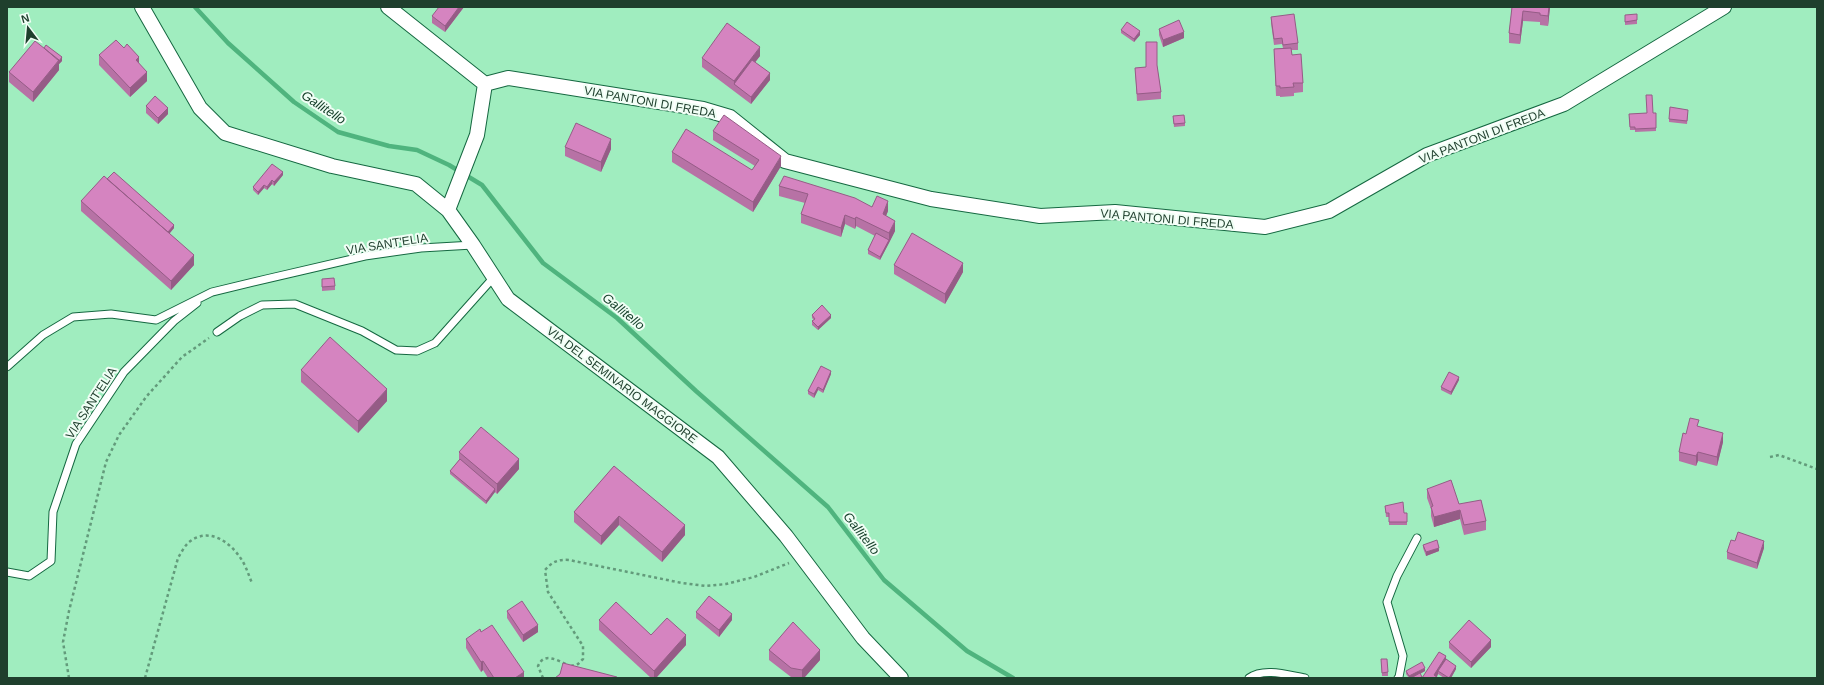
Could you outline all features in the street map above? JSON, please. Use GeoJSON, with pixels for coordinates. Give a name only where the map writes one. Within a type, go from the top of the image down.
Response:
{"type":"FeatureCollection","features":[{"type":"Feature","properties":{"kind":"street","name":"VIA DEL SEMINARIO MAGGIORE"},"geometry":{"type":"LineString","coordinates":[[142,7],[200,108],[225,133],[332,166],[416,184],[449,205],[508,299],[718,457],[786,536],[863,638],[901,678]]}},
{"type":"Feature","properties":{"kind":"street"},"geometry":{"type":"LineString","coordinates":[[388,7],[485,84],[477,135],[449,205]]}},
{"type":"Feature","properties":{"kind":"street","name":"VIA PANTONI DI FREDA"},"geometry":{"type":"LineString","coordinates":[[485,84],[508,78],[703,110],[730,117],[785,161],[931,199],[1040,216],[1115,212],[1265,227],[1329,211],[1427,155],[1564,104],[1724,7]]}},
{"type":"Feature","properties":{"kind":"lane","name":"VIA SANT'ELIA"},"geometry":{"type":"LineString","coordinates":[[7,367],[43,335],[74,317],[111,314],[156,320],[212,292],[365,256],[421,248],[473,245]]}},
{"type":"Feature","properties":{"kind":"lane"},"geometry":{"type":"LineString","coordinates":[[217,332],[240,316],[262,305],[295,304],[362,331],[396,350],[417,351],[435,343],[494,277]]}},
{"type":"Feature","properties":{"kind":"lane","name":"VIA SANT'ELIA"},"geometry":{"type":"LineString","coordinates":[[7,572],[29,576],[51,561],[53,512],[76,444],[124,372],[174,321],[212,292]]}},
{"type":"Feature","properties":{"kind":"lane"},"geometry":{"type":"LineString","coordinates":[[1398,678],[1400,677],[1403,656],[1387,602],[1397,576],[1417,538]]}},
{"type":"Feature","properties":{"kind":"lane"},"geometry":{"type":"LineString","coordinates":[[1249,678],[1254,674],[1276,673],[1305,678]]}},
{"type":"Feature","properties":{"kind":"path"},"geometry":{"type":"LineString","coordinates":[[69,678],[63,642],[68,611],[106,462],[119,435],[146,397],[182,357],[217,332]]}},
{"type":"Feature","properties":{"kind":"path"},"geometry":{"type":"LineString","coordinates":[[1770,457],[1778,455],[1817,469]]}},
{"type":"Feature","properties":{"kind":"path"},"geometry":{"type":"LineString","coordinates":[[145,678],[178,558],[187,544],[198,536],[214,535],[231,545],[244,563],[252,583]]}},
{"type":"Feature","properties":{"kind":"path"},"geometry":{"type":"LineString","coordinates":[[543,678],[538,666],[540,662],[545,659],[550,657],[571,666],[578,664],[584,659],[583,646],[548,592],[545,570],[550,564],[560,559],[682,583],[706,586],[726,584],[754,578],[802,557]]}},
{"type":"Feature","properties":{"kind":"building"},"geometry":{"type":"Polygon","coordinates":[[[439,7],[459,7],[445,26],[432,16],[439,7]]]}},
{"type":"Feature","properties":{"kind":"building"},"geometry":{"type":"Polygon","coordinates":[[[1512,7],[1549,7],[1548,16],[1540,15],[1540,13],[1523,11],[1520,35],[1509,33],[1512,7]]]}},
{"type":"Feature","properties":{"kind":"building"},"geometry":{"type":"Polygon","coordinates":[[[1294,14],[1298,43],[1283,45],[1282,38],[1274,39],[1271,17],[1294,14]]]}},
{"type":"Feature","properties":{"kind":"building"},"geometry":{"type":"Polygon","coordinates":[[[1637,14],[1637,20],[1625,22],[1625,15],[1637,14]]]}},
{"type":"Feature","properties":{"kind":"building"},"geometry":{"type":"Polygon","coordinates":[[[1179,20],[1184,32],[1163,40],[1159,29],[1179,20]]]}},
{"type":"Feature","properties":{"kind":"building"},"geometry":{"type":"Polygon","coordinates":[[[1127,22],[1140,31],[1134,39],[1121,30],[1127,22]]]}},
{"type":"Feature","properties":{"kind":"building"},"geometry":{"type":"Polygon","coordinates":[[[727,23],[760,47],[734,81],[702,58],[727,23]]]}},
{"type":"Feature","properties":{"kind":"building"},"geometry":{"type":"Polygon","coordinates":[[[116,40],[124,48],[127,44],[139,57],[136,60],[147,72],[130,88],[99,55],[116,40]]]}},
{"type":"Feature","properties":{"kind":"building"},"geometry":{"type":"Polygon","coordinates":[[[35,41],[59,60],[33,92],[9,72],[35,41]]]}},
{"type":"Feature","properties":{"kind":"building"},"geometry":{"type":"Polygon","coordinates":[[[1146,42],[1157,42],[1157,65],[1161,92],[1137,94],[1135,68],[1146,67],[1146,42]]]}},
{"type":"Feature","properties":{"kind":"building"},"geometry":{"type":"Polygon","coordinates":[[[46,45],[62,57],[59,61],[44,48],[46,45]]]}},
{"type":"Feature","properties":{"kind":"building"},"geometry":{"type":"Polygon","coordinates":[[[1291,48],[1292,55],[1301,54],[1303,83],[1293,83],[1294,87],[1280,88],[1280,86],[1276,86],[1274,49],[1291,48]]]}},
{"type":"Feature","properties":{"kind":"building"},"geometry":{"type":"Polygon","coordinates":[[[752,60],[770,73],[751,97],[734,84],[752,60]]]}},
{"type":"Feature","properties":{"kind":"building"},"geometry":{"type":"Polygon","coordinates":[[[1646,95],[1652,95],[1653,113],[1656,113],[1656,128],[1635,129],[1635,127],[1630,127],[1629,114],[1647,113],[1646,95]]]}},
{"type":"Feature","properties":{"kind":"building"},"geometry":{"type":"Polygon","coordinates":[[[155,96],[168,108],[158,118],[146,106],[155,96]]]}},
{"type":"Feature","properties":{"kind":"building"},"geometry":{"type":"Polygon","coordinates":[[[1670,107],[1688,110],[1687,121],[1669,119],[1670,107]]]}},
{"type":"Feature","properties":{"kind":"building"},"geometry":{"type":"Polygon","coordinates":[[[724,115],[781,156],[753,202],[672,152],[686,129],[752,170],[759,160],[713,131],[724,115]]]}},
{"type":"Feature","properties":{"kind":"building"},"geometry":{"type":"Polygon","coordinates":[[[1184,115],[1185,123],[1174,124],[1173,116],[1184,115]]]}},
{"type":"Feature","properties":{"kind":"building"},"geometry":{"type":"Polygon","coordinates":[[[576,123],[611,139],[601,162],[565,147],[576,123]]]}},
{"type":"Feature","properties":{"kind":"building"},"geometry":{"type":"Polygon","coordinates":[[[272,164],[283,172],[274,182],[272,180],[267,187],[264,185],[258,192],[253,187],[272,164]]]}},
{"type":"Feature","properties":{"kind":"building"},"geometry":{"type":"Polygon","coordinates":[[[114,172],[174,225],[168,232],[107,179],[114,172]]]}},
{"type":"Feature","properties":{"kind":"building"},"geometry":{"type":"Polygon","coordinates":[[[104,176],[194,255],[171,281],[81,201],[104,176]]]}},
{"type":"Feature","properties":{"kind":"building"},"geometry":{"type":"Polygon","coordinates":[[[784,176],[855,198],[872,207],[877,196],[888,201],[883,214],[895,221],[889,233],[856,217],[855,219],[845,215],[841,228],[801,214],[808,194],[779,186],[784,176]]]}},
{"type":"Feature","properties":{"kind":"building"},"geometry":{"type":"Polygon","coordinates":[[[876,233],[889,240],[880,257],[868,250],[876,233]]]}},
{"type":"Feature","properties":{"kind":"building"},"geometry":{"type":"Polygon","coordinates":[[[912,233],[963,263],[945,294],[894,265],[912,233]]]}},
{"type":"Feature","properties":{"kind":"building"},"geometry":{"type":"Polygon","coordinates":[[[334,278],[335,286],[322,287],[322,279],[334,278]]]}},
{"type":"Feature","properties":{"kind":"building"},"geometry":{"type":"Polygon","coordinates":[[[822,305],[831,315],[818,327],[812,321],[815,319],[812,315],[822,305]]]}},
{"type":"Feature","properties":{"kind":"building"},"geometry":{"type":"Polygon","coordinates":[[[330,337],[387,389],[358,421],[301,370],[330,337]]]}},
{"type":"Feature","properties":{"kind":"building"},"geometry":{"type":"Polygon","coordinates":[[[821,366],[831,371],[823,390],[818,387],[814,394],[808,391],[821,366]]]}},
{"type":"Feature","properties":{"kind":"building"},"geometry":{"type":"Polygon","coordinates":[[[1449,372],[1459,377],[1451,392],[1441,387],[1449,372]]]}},
{"type":"Feature","properties":{"kind":"building"},"geometry":{"type":"Polygon","coordinates":[[[1690,418],[1699,420],[1697,426],[1723,433],[1717,457],[1698,452],[1696,456],[1679,452],[1683,433],[1686,434],[1690,418]]]}},
{"type":"Feature","properties":{"kind":"building"},"geometry":{"type":"Polygon","coordinates":[[[481,427],[519,459],[497,484],[459,452],[481,427]]]}},
{"type":"Feature","properties":{"kind":"building"},"geometry":{"type":"Polygon","coordinates":[[[460,459],[495,489],[486,501],[450,471],[460,459]]]}},
{"type":"Feature","properties":{"kind":"building"},"geometry":{"type":"Polygon","coordinates":[[[614,466],[685,525],[662,552],[619,516],[601,536],[574,512],[614,466]]]}},
{"type":"Feature","properties":{"kind":"building"},"geometry":{"type":"Polygon","coordinates":[[[1451,480],[1459,504],[1481,500],[1486,521],[1464,525],[1460,510],[1434,517],[1431,507],[1433,506],[1427,489],[1451,480]]]}},
{"type":"Feature","properties":{"kind":"building"},"geometry":{"type":"Polygon","coordinates":[[[1403,502],[1404,513],[1407,513],[1407,522],[1389,522],[1389,513],[1386,513],[1385,506],[1403,502]]]}},
{"type":"Feature","properties":{"kind":"building"},"geometry":{"type":"Polygon","coordinates":[[[1738,532],[1764,541],[1757,563],[1727,552],[1731,540],[1735,541],[1738,532]]]}},
{"type":"Feature","properties":{"kind":"building"},"geometry":{"type":"Polygon","coordinates":[[[1437,540],[1439,548],[1426,552],[1423,545],[1437,540]]]}},
{"type":"Feature","properties":{"kind":"building"},"geometry":{"type":"Polygon","coordinates":[[[709,596],[732,614],[719,630],[696,612],[709,596]]]}},
{"type":"Feature","properties":{"kind":"building"},"geometry":{"type":"Polygon","coordinates":[[[522,601],[538,625],[523,635],[507,611],[522,601]]]}},
{"type":"Feature","properties":{"kind":"building"},"geometry":{"type":"Polygon","coordinates":[[[616,602],[651,635],[667,618],[686,635],[654,671],[599,620],[616,602]]]}},
{"type":"Feature","properties":{"kind":"building"},"geometry":{"type":"Polygon","coordinates":[[[1469,620],[1491,640],[1471,662],[1449,642],[1469,620]]]}},
{"type":"Feature","properties":{"kind":"building"},"geometry":{"type":"Polygon","coordinates":[[[793,622],[820,650],[802,670],[791,668],[769,650],[793,622]]]}},
{"type":"Feature","properties":{"kind":"building"},"geometry":{"type":"Polygon","coordinates":[[[492,625],[524,672],[515,678],[494,678],[483,661],[481,662],[466,639],[480,629],[481,632],[492,625]]]}},
{"type":"Feature","properties":{"kind":"building"},"geometry":{"type":"Polygon","coordinates":[[[1439,652],[1446,656],[1434,675],[1438,678],[1422,678],[1439,652]]]}},
{"type":"Feature","properties":{"kind":"building"},"geometry":{"type":"Polygon","coordinates":[[[1381,659],[1387,659],[1388,672],[1382,673],[1381,659]]]}},
{"type":"Feature","properties":{"kind":"building"},"geometry":{"type":"Polygon","coordinates":[[[1446,659],[1456,666],[1449,678],[1438,671],[1446,659]]]}},
{"type":"Feature","properties":{"kind":"building"},"geometry":{"type":"Polygon","coordinates":[[[1422,662],[1425,668],[1409,676],[1406,671],[1422,662]]]}},
{"type":"Feature","properties":{"kind":"building"},"geometry":{"type":"Polygon","coordinates":[[[563,663],[617,678],[555,678],[560,674],[563,663]]]}},
{"type":"Feature","properties":{"kind":"building"},"geometry":{"type":"Polygon","coordinates":[[[1420,673],[1422,677],[1411,678],[1420,673]]]}},
{"type":"Feature","properties":{"kind":"waterway","name":"Gallitello"},"geometry":{"type":"LineString","coordinates":[[195,7],[228,43],[294,102],[338,132],[389,146],[417,150],[449,165],[482,185],[543,263],[617,318],[696,391],[828,507],[884,580],[967,651],[1013,678]]}}]}
